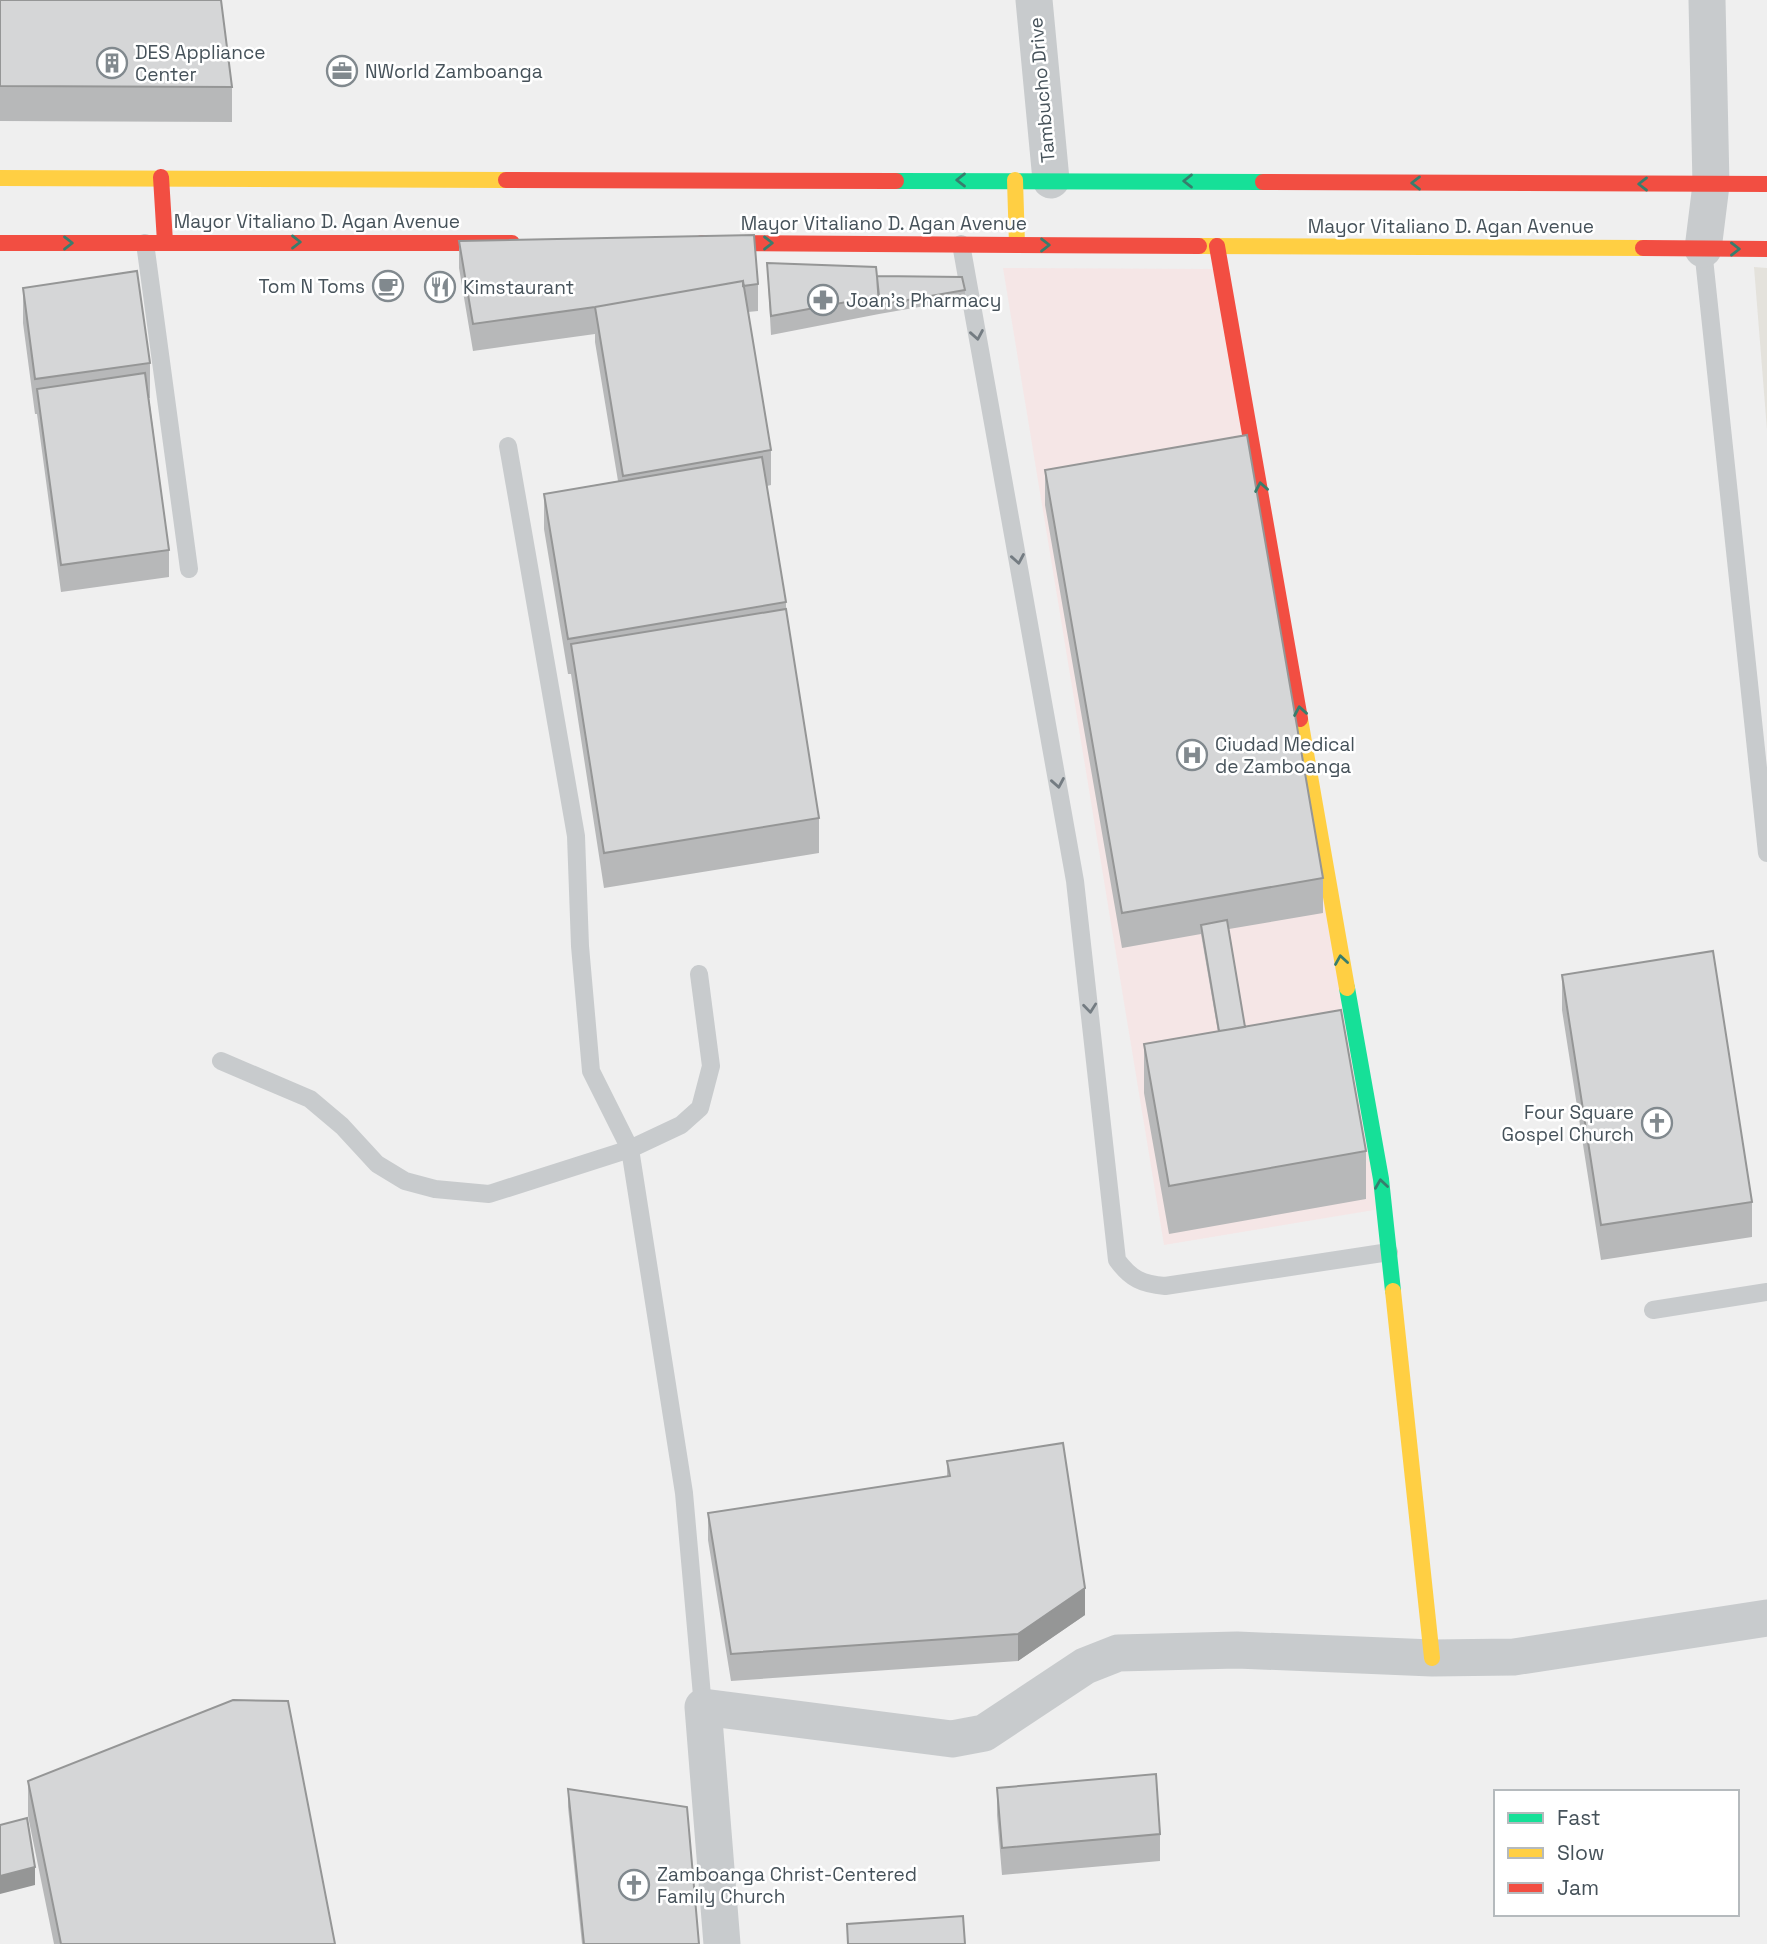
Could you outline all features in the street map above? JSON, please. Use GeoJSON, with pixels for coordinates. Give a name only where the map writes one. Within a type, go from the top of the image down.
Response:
{"type":"FeatureCollection","features":[{"type":"Feature","properties":{"kind":"main road"},"geometry":{"type":"LineString","coordinates":[[161,177],[165,242]]}},
{"type":"Feature","properties":{"kind":"main road"},"geometry":{"type":"LineString","coordinates":[[0,178],[1767,184]]}},
{"type":"Feature","properties":{"kind":"main road"},"geometry":{"type":"LineString","coordinates":[[1015,180],[1017,245]]}},
{"type":"Feature","properties":{"kind":"main road","name":"Mayor Vitaliano D. Agan Avenue"},"geometry":{"type":"LineString","coordinates":[[0,243],[528,243]]}},
{"type":"Feature","properties":{"kind":"main road","name":"Mayor Vitaliano D. Agan Avenue"},"geometry":{"type":"LineString","coordinates":[[682,243],[1767,249]]}},
{"type":"Feature","properties":{"kind":"main road"},"geometry":{"type":"LineString","coordinates":[[1217,246],[1381,1179],[1432,1658]]}},
{"type":"Feature","properties":{"kind":"street","name":"Tambucho Drive"},"geometry":{"type":"LineString","coordinates":[[1034,0],[1051,180]]}},
{"type":"Feature","properties":{"kind":"street"},"geometry":{"type":"LineString","coordinates":[[1703,249],[1711,185],[1707,0]]}},
{"type":"Feature","properties":{"kind":"street"},"geometry":{"type":"LineString","coordinates":[[722,1944],[703,1707],[952,1739],[984,1733],[1085,1666],[1118,1653],[1237,1650],[1432,1658],[1514,1657],[1767,1618]]}},
{"type":"Feature","properties":{"kind":"lane"},"geometry":{"type":"LineString","coordinates":[[145,243],[189,569]]}},
{"type":"Feature","properties":{"kind":"lane"},"geometry":{"type":"LineString","coordinates":[[961,244],[1076,881],[1117,1260],[1129,1275],[1145,1284],[1165,1286],[1389,1252]]}},
{"type":"Feature","properties":{"kind":"lane"},"geometry":{"type":"LineString","coordinates":[[1703,249],[1767,853]]}},
{"type":"Feature","properties":{"kind":"lane"},"geometry":{"type":"LineString","coordinates":[[508,446],[576,836],[580,946],[591,1072],[630,1149],[684,1493],[703,1707]]}},
{"type":"Feature","properties":{"kind":"lane"},"geometry":{"type":"LineString","coordinates":[[221,1062],[310,1099],[342,1126],[377,1164],[405,1181],[435,1189],[489,1194],[630,1149],[681,1125],[700,1108],[711,1066],[699,974]]}},
{"type":"Feature","properties":{"kind":"lane"},"geometry":{"type":"LineString","coordinates":[[1653,1310],[1767,1292]]}},
{"type":"Feature","properties":{"kind":"shaded area"},"geometry":{"type":"Polygon","coordinates":[[[1754,267],[1767,268],[1767,430],[1754,267]]]}},
{"type":"Feature","properties":{"kind":"shaded area","name":"Ciudad Medical de Zamboanga"},"geometry":{"type":"Polygon","coordinates":[[[1003,268],[1215,269],[1380,1209],[1164,1245],[1003,268]]]}},
{"type":"Feature","properties":{"kind":"building","name":"DES Appliance Center"},"geometry":{"type":"Polygon","coordinates":[[[0,0],[221,0],[232,87],[0,86],[0,0]]]}},
{"type":"Feature","properties":{"kind":"building"},"geometry":{"type":"Polygon","coordinates":[[[754,235],[758,284],[743,286],[743,281],[595,307],[473,324],[459,241],[754,235]]]}},
{"type":"Feature","properties":{"kind":"building"},"geometry":{"type":"Polygon","coordinates":[[[767,263],[876,267],[879,296],[771,316],[767,263]]]}},
{"type":"Feature","properties":{"kind":"building"},"geometry":{"type":"Polygon","coordinates":[[[137,271],[150,363],[35,379],[23,288],[137,271]]]}},
{"type":"Feature","properties":{"kind":"building"},"geometry":{"type":"Polygon","coordinates":[[[877,276],[962,277],[965,290],[879,305],[877,276]]]}},
{"type":"Feature","properties":{"kind":"building"},"geometry":{"type":"Polygon","coordinates":[[[743,281],[771,450],[623,476],[595,307],[743,281]]]}},
{"type":"Feature","properties":{"kind":"building"},"geometry":{"type":"Polygon","coordinates":[[[145,373],[169,550],[61,565],[37,389],[145,373]]]}},
{"type":"Feature","properties":{"kind":"building"},"geometry":{"type":"Polygon","coordinates":[[[1247,435],[1323,878],[1122,913],[1045,470],[1247,435]]]}},
{"type":"Feature","properties":{"kind":"building"},"geometry":{"type":"Polygon","coordinates":[[[762,457],[786,602],[568,639],[544,494],[762,457]]]}},
{"type":"Feature","properties":{"kind":"building"},"geometry":{"type":"Polygon","coordinates":[[[786,609],[819,818],[604,853],[571,644],[786,609]]]}},
{"type":"Feature","properties":{"kind":"building"},"geometry":{"type":"Polygon","coordinates":[[[1227,920],[1245,1027],[1219,1031],[1201,925],[1227,920]]]}},
{"type":"Feature","properties":{"kind":"building","name":"Four Square Gospel Church"},"geometry":{"type":"Polygon","coordinates":[[[1713,951],[1752,1202],[1601,1225],[1562,975],[1713,951]]]}},
{"type":"Feature","properties":{"kind":"building"},"geometry":{"type":"Polygon","coordinates":[[[1341,1010],[1366,1151],[1169,1186],[1144,1044],[1341,1010]]]}},
{"type":"Feature","properties":{"kind":"building"},"geometry":{"type":"Polygon","coordinates":[[[1063,1443],[1085,1588],[1018,1634],[731,1654],[708,1513],[950,1476],[947,1461],[1063,1443]]]}},
{"type":"Feature","properties":{"kind":"building"},"geometry":{"type":"Polygon","coordinates":[[[233,1700],[288,1701],[335,1944],[61,1944],[28,1781],[233,1700]]]}},
{"type":"Feature","properties":{"kind":"building"},"geometry":{"type":"Polygon","coordinates":[[[1156,1774],[1160,1834],[1002,1848],[997,1788],[1156,1774]]]}},
{"type":"Feature","properties":{"kind":"building","name":"Zamboanga Christ-Centered Family Church"},"geometry":{"type":"Polygon","coordinates":[[[568,1789],[687,1807],[699,1944],[584,1944],[568,1789]]]}},
{"type":"Feature","properties":{"kind":"building"},"geometry":{"type":"Polygon","coordinates":[[[27,1818],[35,1867],[0,1876],[0,1825],[27,1818]]]}},
{"type":"Feature","properties":{"kind":"building"},"geometry":{"type":"Polygon","coordinates":[[[963,1916],[965,1944],[848,1944],[847,1924],[963,1916]]]}},
{"type":"Feature","properties":{"kind":"traffic: fast"},"geometry":{"type":"LineString","coordinates":[[896,181],[1263,182]]}},
{"type":"Feature","properties":{"kind":"traffic: fast"},"geometry":{"type":"LineString","coordinates":[[1347,988],[1381,1179],[1393,1291]]}},
{"type":"Feature","properties":{"kind":"traffic: slow"},"geometry":{"type":"LineString","coordinates":[[0,178],[506,180]]}},
{"type":"Feature","properties":{"kind":"traffic: slow"},"geometry":{"type":"LineString","coordinates":[[1015,180],[1017,245]]}},
{"type":"Feature","properties":{"kind":"traffic: slow"},"geometry":{"type":"LineString","coordinates":[[1199,246],[1643,248]]}},
{"type":"Feature","properties":{"kind":"traffic: slow"},"geometry":{"type":"LineString","coordinates":[[1300,719],[1347,988]]}},
{"type":"Feature","properties":{"kind":"traffic: slow"},"geometry":{"type":"LineString","coordinates":[[1393,1291],[1432,1658]]}},
{"type":"Feature","properties":{"kind":"traffic: jam"},"geometry":{"type":"LineString","coordinates":[[161,177],[165,242]]}},
{"type":"Feature","properties":{"kind":"traffic: jam"},"geometry":{"type":"LineString","coordinates":[[506,180],[896,181]]}},
{"type":"Feature","properties":{"kind":"traffic: jam"},"geometry":{"type":"LineString","coordinates":[[1263,182],[1767,184]]}},
{"type":"Feature","properties":{"kind":"traffic: jam"},"geometry":{"type":"LineString","coordinates":[[0,243],[512,243]]}},
{"type":"Feature","properties":{"kind":"traffic: jam"},"geometry":{"type":"LineString","coordinates":[[702,243],[1199,246]]}},
{"type":"Feature","properties":{"kind":"traffic: jam"},"geometry":{"type":"LineString","coordinates":[[1217,246],[1300,719]]}},
{"type":"Feature","properties":{"kind":"traffic: jam"},"geometry":{"type":"LineString","coordinates":[[1643,248],[1767,249]]}},
{"type":"Feature","properties":{"kind":"place","name":"DES Appliance Center"},"geometry":{"type":"Point","coordinates":[112,63]}},
{"type":"Feature","properties":{"kind":"place","name":"NWorld Zamboanga"},"geometry":{"type":"Point","coordinates":[342,71]}},
{"type":"Feature","properties":{"kind":"place","name":"Tom N Toms"},"geometry":{"type":"Point","coordinates":[388,286]}},
{"type":"Feature","properties":{"kind":"place","name":"Kimstaurant"},"geometry":{"type":"Point","coordinates":[440,287]}},
{"type":"Feature","properties":{"kind":"place","name":"Joan's Pharmacy"},"geometry":{"type":"Point","coordinates":[823,300]}},
{"type":"Feature","properties":{"kind":"place","name":"Ciudad Medical de Zamboanga"},"geometry":{"type":"Point","coordinates":[1192,755]}},
{"type":"Feature","properties":{"kind":"place","name":"Four Square Gospel Church"},"geometry":{"type":"Point","coordinates":[1657,1123]}},
{"type":"Feature","properties":{"kind":"place","name":"Zamboanga Christ-Centered Family Church"},"geometry":{"type":"Point","coordinates":[634,1885]}}]}
